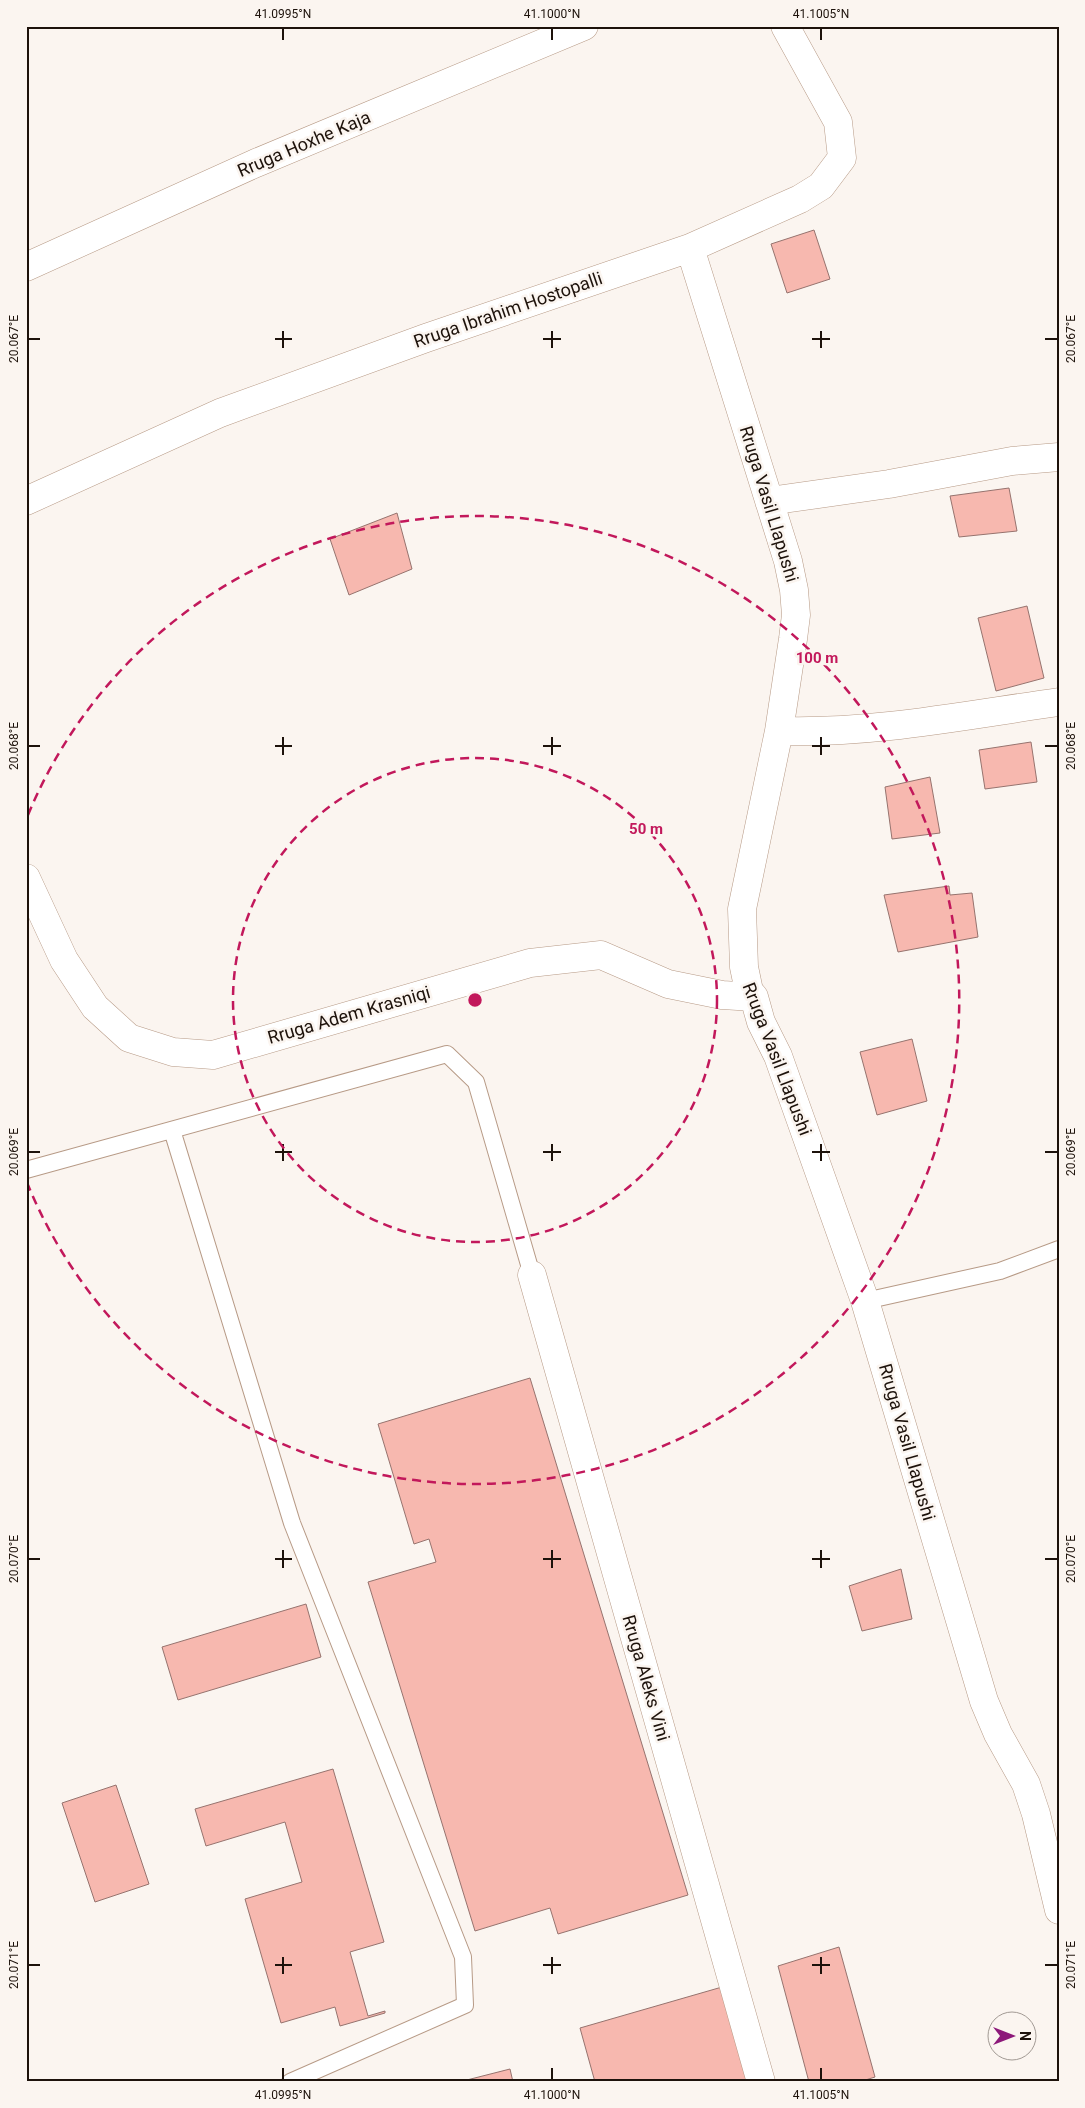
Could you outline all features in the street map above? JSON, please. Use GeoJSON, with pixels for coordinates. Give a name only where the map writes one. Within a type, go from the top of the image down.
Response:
{"type":"FeatureCollection","features":[{"type":"Feature","properties":{"kind":"street","name":"Rruga Hoxhe Kaja"},"geometry":{"type":"LineString","coordinates":[[26,267],[256,163],[584,26]]}},
{"type":"Feature","properties":{"kind":"street","name":"Rruga Ibrahim Hostopalli"},"geometry":{"type":"LineString","coordinates":[[26,501],[220,412],[426,338],[690,248],[800,199],[821,186],[842,158],[838,122],[785,26]]}},
{"type":"Feature","properties":{"kind":"street","name":"Rruga Vasil Llapushi"},"geometry":{"type":"LineString","coordinates":[[690,248],[769,501],[794,590],[796,615],[779,731],[742,909],[744,967],[749,991],[754,997],[761,1022],[778,1056],[865,1301],[984,1701],[998,1734],[1026,1784],[1036,1814],[1059,1910]]}},
{"type":"Feature","properties":{"kind":"street"},"geometry":{"type":"LineString","coordinates":[[769,501],[889,484],[1012,460],[1059,457]]}},
{"type":"Feature","properties":{"kind":"street"},"geometry":{"type":"LineString","coordinates":[[779,731],[819,732],[875,728],[1059,702]]}},
{"type":"Feature","properties":{"kind":"street","name":"Rruga Adem Krasniqi"},"geometry":{"type":"LineString","coordinates":[[26,878],[64,960],[95,1007],[129,1038],[173,1052],[213,1055],[530,962],[600,955],[668,984],[722,995],[754,997]]}},
{"type":"Feature","properties":{"kind":"street","name":"Rruga Aleks Vini"},"geometry":{"type":"LineString","coordinates":[[532,1275],[761,2082]]}},
{"type":"Feature","properties":{"kind":"lane"},"geometry":{"type":"LineString","coordinates":[[26,1170],[447,1054],[476,1082],[532,1275]]}},
{"type":"Feature","properties":{"kind":"lane"},"geometry":{"type":"LineString","coordinates":[[172,1130],[292,1523],[463,1957],[465,2005],[290,2082]]}},
{"type":"Feature","properties":{"kind":"lane"},"geometry":{"type":"LineString","coordinates":[[865,1301],[1000,1271],[1059,1249]]}},
{"type":"Feature","properties":{"kind":"building"},"geometry":{"type":"Polygon","coordinates":[[[814,230],[830,279],[787,293],[771,244],[814,230]]]}},
{"type":"Feature","properties":{"kind":"building"},"geometry":{"type":"Polygon","coordinates":[[[1009,488],[1017,531],[959,537],[950,496],[1009,488]]]}},
{"type":"Feature","properties":{"kind":"building"},"geometry":{"type":"Polygon","coordinates":[[[397,513],[412,569],[349,595],[330,539],[397,513]]]}},
{"type":"Feature","properties":{"kind":"building"},"geometry":{"type":"Polygon","coordinates":[[[1027,606],[1044,678],[996,691],[978,618],[1027,606]]]}},
{"type":"Feature","properties":{"kind":"building"},"geometry":{"type":"Polygon","coordinates":[[[1031,742],[1037,782],[985,789],[979,750],[1031,742]]]}},
{"type":"Feature","properties":{"kind":"building"},"geometry":{"type":"Polygon","coordinates":[[[930,777],[940,833],[892,839],[885,787],[930,777]]]}},
{"type":"Feature","properties":{"kind":"building"},"geometry":{"type":"Polygon","coordinates":[[[949,886],[950,895],[972,893],[978,937],[898,952],[884,895],[949,886]]]}},
{"type":"Feature","properties":{"kind":"building"},"geometry":{"type":"Polygon","coordinates":[[[912,1039],[927,1101],[877,1115],[860,1052],[912,1039]]]}},
{"type":"Feature","properties":{"kind":"building"},"geometry":{"type":"Polygon","coordinates":[[[530,1378],[688,1895],[558,1934],[550,1908],[475,1931],[368,1582],[436,1562],[429,1539],[414,1544],[378,1424],[530,1378]]]}},
{"type":"Feature","properties":{"kind":"building"},"geometry":{"type":"Polygon","coordinates":[[[901,1569],[912,1619],[862,1631],[849,1586],[901,1569]]]}},
{"type":"Feature","properties":{"kind":"building"},"geometry":{"type":"Polygon","coordinates":[[[306,1604],[321,1657],[178,1700],[162,1647],[306,1604]]]}},
{"type":"Feature","properties":{"kind":"building"},"geometry":{"type":"Polygon","coordinates":[[[333,1769],[384,1942],[350,1952],[368,2016],[385,2011],[385,2013],[340,2026],[335,2007],[281,2023],[245,1899],[302,1882],[285,1822],[206,1846],[195,1809],[333,1769]]]}},
{"type":"Feature","properties":{"kind":"building"},"geometry":{"type":"Polygon","coordinates":[[[116,1785],[149,1884],[95,1902],[62,1803],[116,1785]]]}},
{"type":"Feature","properties":{"kind":"building"},"geometry":{"type":"Polygon","coordinates":[[[839,1947],[875,2077],[859,2082],[809,2082],[778,1966],[839,1947]]]}},
{"type":"Feature","properties":{"kind":"building"},"geometry":{"type":"Polygon","coordinates":[[[722,1987],[749,2082],[595,2082],[580,2028],[722,1987]]]}},
{"type":"Feature","properties":{"kind":"building"},"geometry":{"type":"Polygon","coordinates":[[[510,2069],[513,2082],[459,2082],[510,2069]]]}}]}
